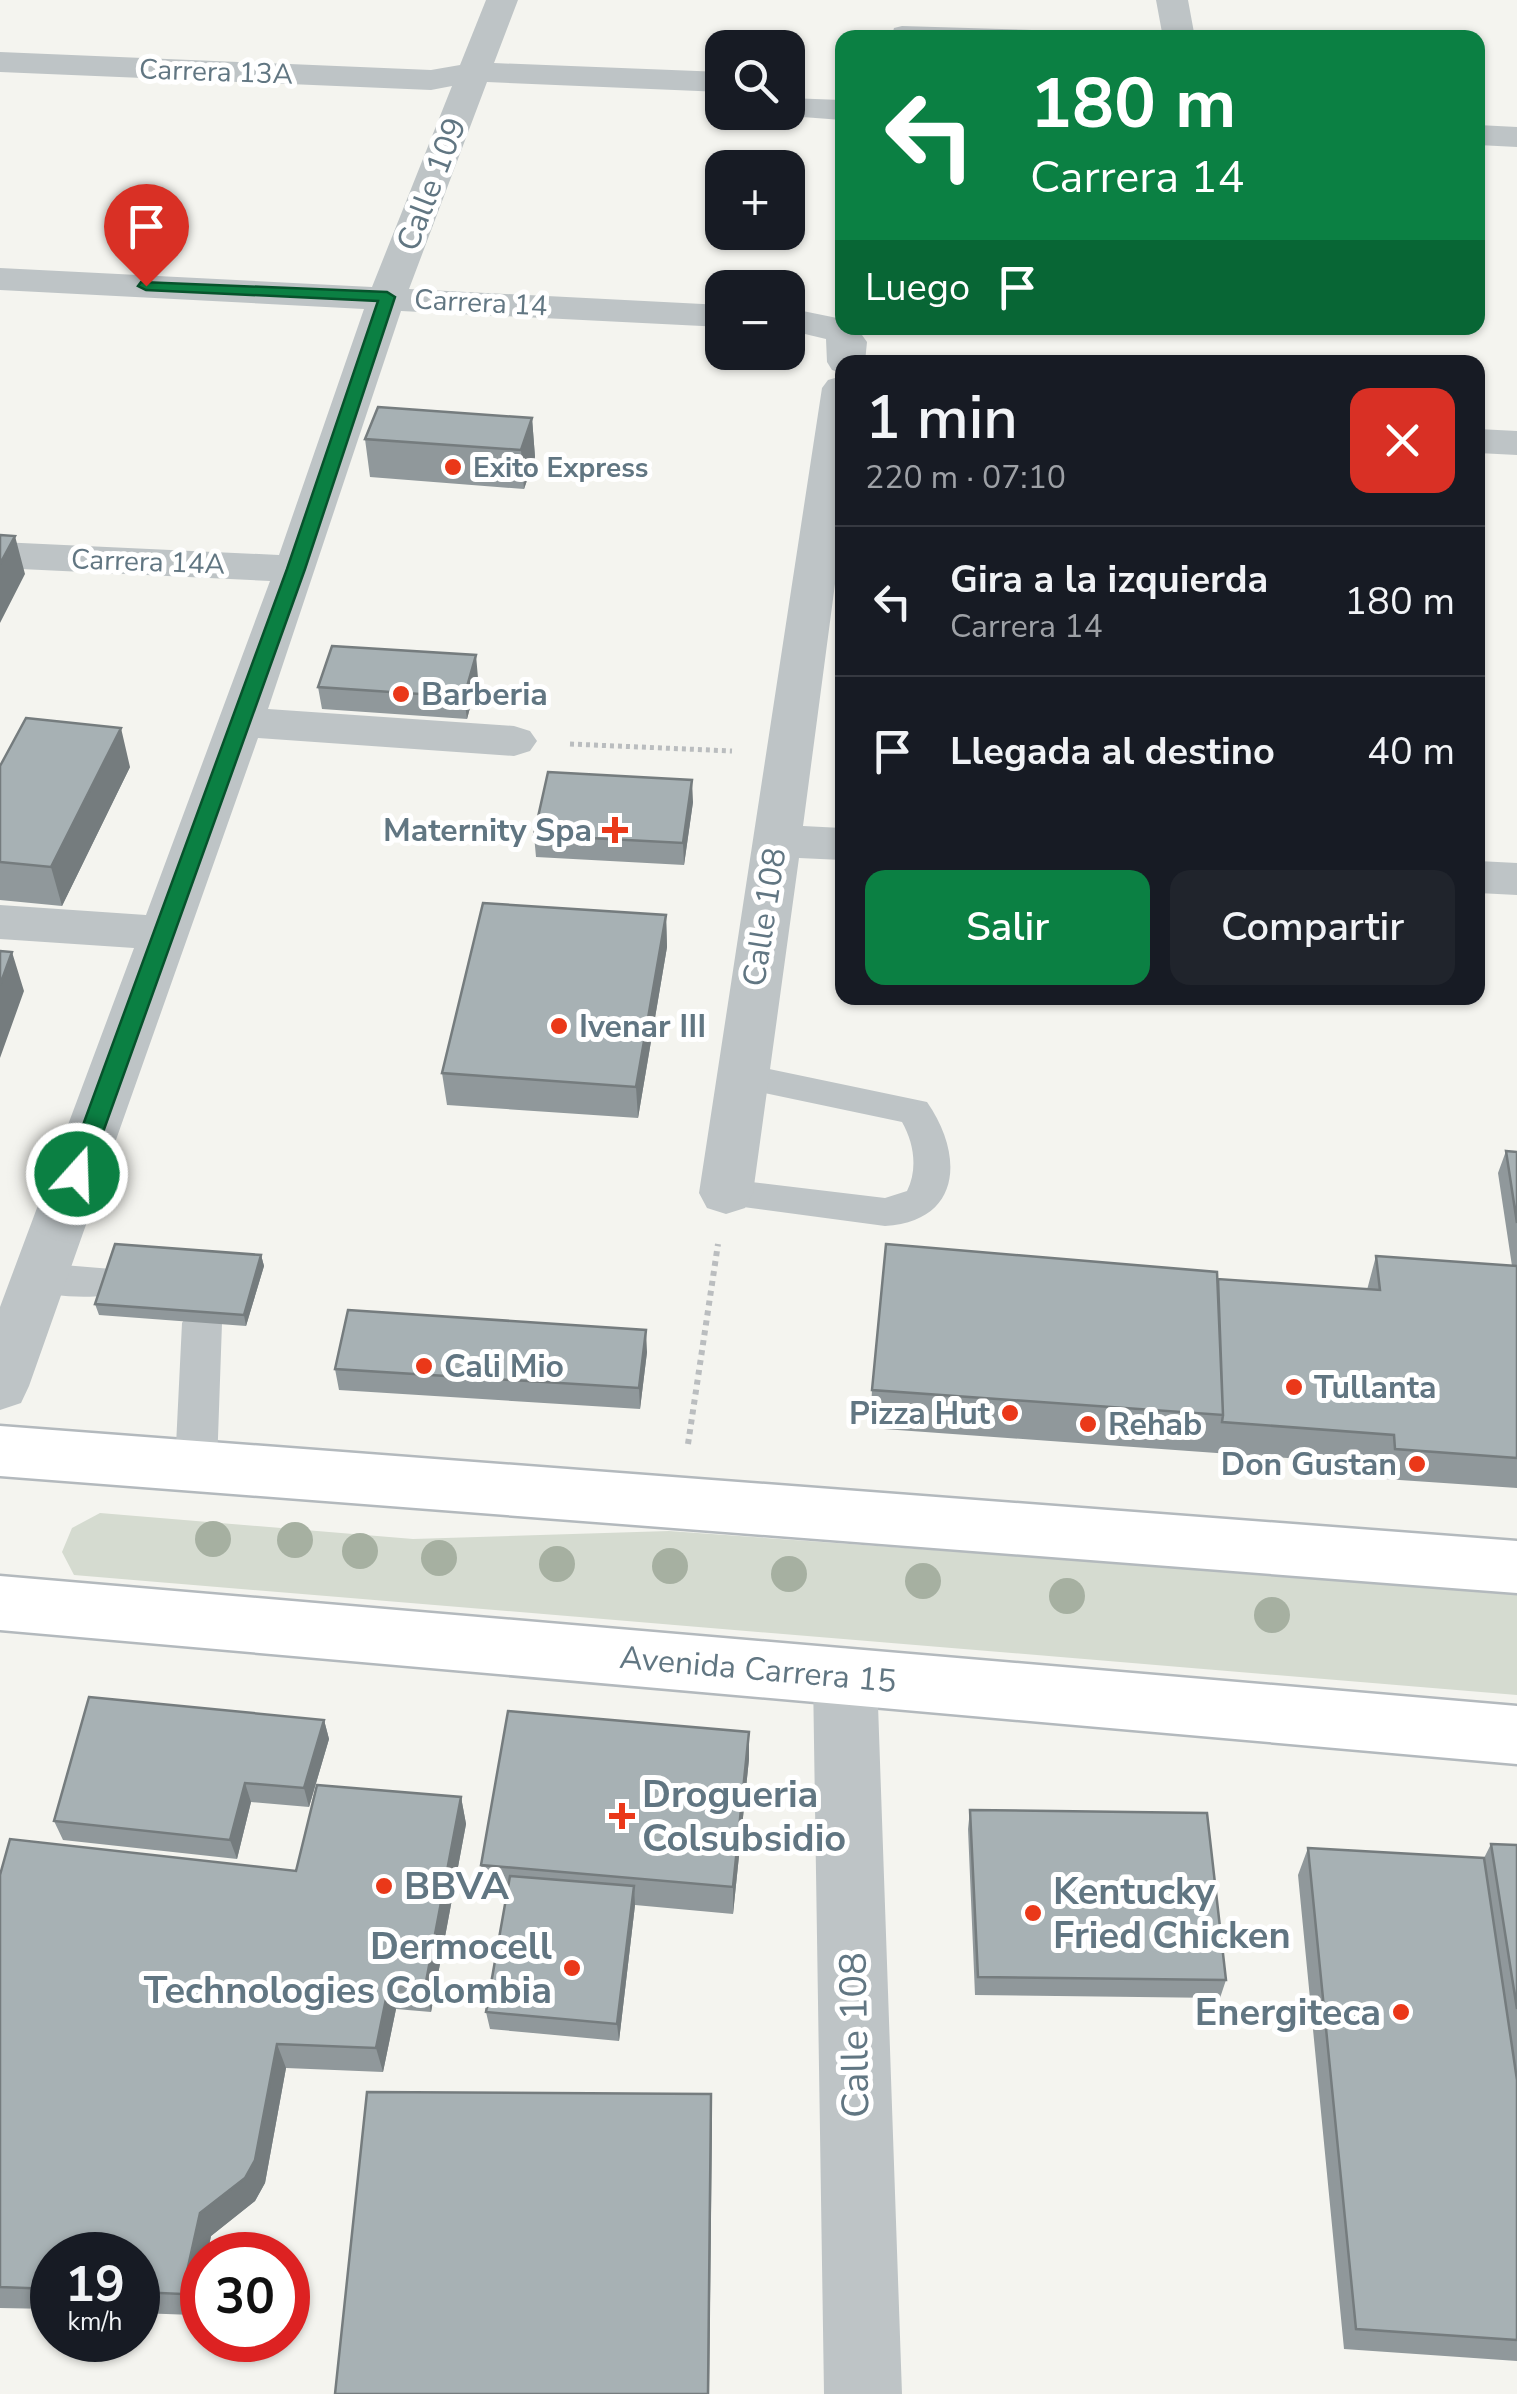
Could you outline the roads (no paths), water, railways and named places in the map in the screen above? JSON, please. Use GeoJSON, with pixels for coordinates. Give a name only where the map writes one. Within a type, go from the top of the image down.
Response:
{"type":"FeatureCollection","features":[{"type":"Feature","properties":{"kind":"main road"},"geometry":{"type":"LineString","coordinates":[[0,1451],[1517,1568]]}},
{"type":"Feature","properties":{"kind":"main road","name":"Avenida Carrera 15"},"geometry":{"type":"LineString","coordinates":[[0,1602],[1517,1735]]}},
{"type":"Feature","properties":{"kind":"street","name":"Calle 109"},"geometry":{"type":"LineString","coordinates":[[0,1386],[296,569],[387,297],[502,0]]}},
{"type":"Feature","properties":{"kind":"street"},"geometry":{"type":"LineString","coordinates":[[1172,0],[1178,30]]}},
{"type":"Feature","properties":{"kind":"street","name":"Carrera 13A"},"geometry":{"type":"LineString","coordinates":[[0,62],[431,80],[705,105]]}},
{"type":"Feature","properties":{"kind":"street","name":"Carrera 13A"},"geometry":{"type":"LineString","coordinates":[[470,84],[705,82]]}},
{"type":"Feature","properties":{"kind":"street"},"geometry":{"type":"LineString","coordinates":[[805,86],[835,87]]}},
{"type":"Feature","properties":{"kind":"street"},"geometry":{"type":"LineString","coordinates":[[805,109],[835,110]]}},
{"type":"Feature","properties":{"kind":"street"},"geometry":{"type":"LineString","coordinates":[[1485,111],[1517,112]]}},
{"type":"Feature","properties":{"kind":"street"},"geometry":{"type":"LineString","coordinates":[[1485,135],[1517,137]]}},
{"type":"Feature","properties":{"kind":"street","name":"Carrera 14"},"geometry":{"type":"LineString","coordinates":[[0,279],[705,315]]}},
{"type":"Feature","properties":{"kind":"street"},"geometry":{"type":"LineString","coordinates":[[805,322],[831,327],[835,333]]}},
{"type":"Feature","properties":{"kind":"street"},"geometry":{"type":"LineString","coordinates":[[1485,441],[1517,443]]}},
{"type":"Feature","properties":{"kind":"street","name":"Calle 108"},"geometry":{"type":"LineString","coordinates":[[726,1193],[740,1076],[835,448]]}},
{"type":"Feature","properties":{"kind":"street","name":"Carrera 14A"},"geometry":{"type":"LineString","coordinates":[[0,555],[296,569]]}},
{"type":"Feature","properties":{"kind":"street"},"geometry":{"type":"LineString","coordinates":[[240,722],[514,741]]}},
{"type":"Feature","properties":{"kind":"street"},"geometry":{"type":"LineString","coordinates":[[775,841],[835,844]]}},
{"type":"Feature","properties":{"kind":"street"},"geometry":{"type":"LineString","coordinates":[[1485,877],[1517,879]]}},
{"type":"Feature","properties":{"kind":"street"},"geometry":{"type":"LineString","coordinates":[[0,922],[164,933]]}},
{"type":"Feature","properties":{"kind":"street","name":"Calle 108"},"geometry":{"type":"LineString","coordinates":[[844,1676],[863,2394]]}},
{"type":"Feature","properties":{"kind":"lane"},"geometry":{"type":"LineString","coordinates":[[726,1193],[885,1212],[909,1209],[925,1196],[930,1179],[927,1126],[914,1111],[740,1076]]}},
{"type":"Feature","properties":{"kind":"lane"},"geometry":{"type":"LineString","coordinates":[[39,1278],[110,1280]]}},
{"type":"Feature","properties":{"kind":"lane"},"geometry":{"type":"LineString","coordinates":[[196,1466],[202,1323]]}},
{"type":"Feature","properties":{"kind":"place","name":"Exito Express"},"geometry":{"type":"Point","coordinates":[453,467]}},
{"type":"Feature","properties":{"kind":"place","name":"Barberia"},"geometry":{"type":"Point","coordinates":[401,694]}},
{"type":"Feature","properties":{"kind":"place","name":"Maternity Spa"},"geometry":{"type":"Point","coordinates":[615,830]}},
{"type":"Feature","properties":{"kind":"place","name":"Ivenar III"},"geometry":{"type":"Point","coordinates":[559,1026]}},
{"type":"Feature","properties":{"kind":"place","name":"Cali Mio"},"geometry":{"type":"Point","coordinates":[424,1366]}},
{"type":"Feature","properties":{"kind":"place","name":"Tullanta"},"geometry":{"type":"Point","coordinates":[1294,1387]}},
{"type":"Feature","properties":{"kind":"place","name":"Pizza Hut"},"geometry":{"type":"Point","coordinates":[1010,1413]}},
{"type":"Feature","properties":{"kind":"place","name":"Rehab"},"geometry":{"type":"Point","coordinates":[1088,1424]}},
{"type":"Feature","properties":{"kind":"place","name":"Don Gustan"},"geometry":{"type":"Point","coordinates":[1417,1464]}},
{"type":"Feature","properties":{"kind":"place","name":"Drogueria Colsubsidio"},"geometry":{"type":"Point","coordinates":[622,1816]}},
{"type":"Feature","properties":{"kind":"place","name":"BBVA"},"geometry":{"type":"Point","coordinates":[384,1886]}},
{"type":"Feature","properties":{"kind":"place","name":"Kentucky Fried Chicken"},"geometry":{"type":"Point","coordinates":[1033,1913]}},
{"type":"Feature","properties":{"kind":"place","name":"Dermocell Technologies Colombia"},"geometry":{"type":"Point","coordinates":[572,1968]}},
{"type":"Feature","properties":{"kind":"place","name":"Energiteca"},"geometry":{"type":"Point","coordinates":[1401,2012]}}]}
